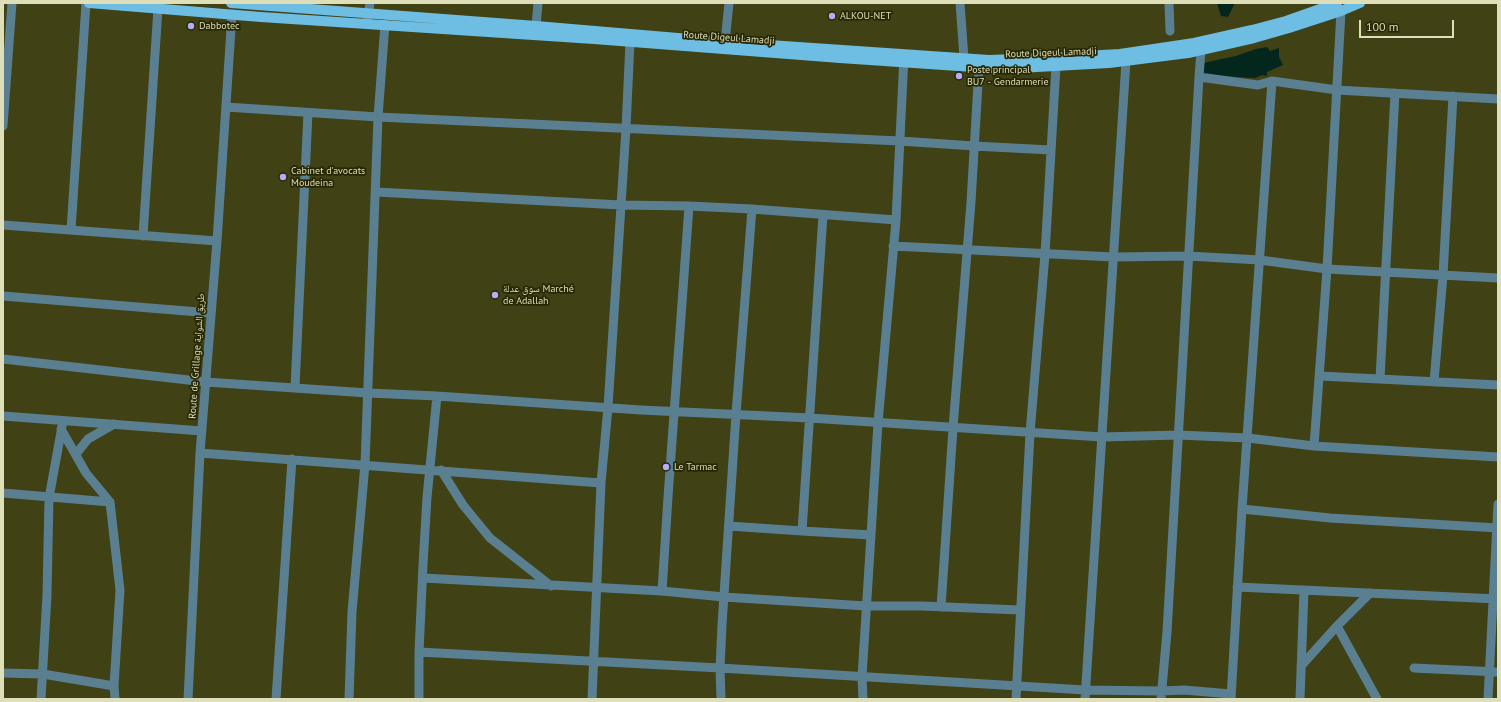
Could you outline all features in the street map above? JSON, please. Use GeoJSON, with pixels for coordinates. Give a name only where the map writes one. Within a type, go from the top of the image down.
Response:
{"type":"FeatureCollection","features":[{"type":"Feature","properties":{"kind":"main road","name":"Route Digeul Lamadji"},"geometry":{"type":"LineString","coordinates":[[87,3],[261,17],[368,13],[385,24],[630,42],[904,58],[979,67],[1019,68],[1126,61],[1201,50],[1254,38],[1339,7],[1360,3]]}},
{"type":"Feature","properties":{"kind":"main road"},"geometry":{"type":"LineString","coordinates":[[231,3],[303,6],[368,13],[904,58],[1019,60],[1120,54],[1194,43],[1252,30],[1339,7]]}},
{"type":"Feature","properties":{"kind":"street"},"geometry":{"type":"LineString","coordinates":[[3,126],[12,3]]}},
{"type":"Feature","properties":{"kind":"street"},"geometry":{"type":"LineString","coordinates":[[71,230],[87,3]]}},
{"type":"Feature","properties":{"kind":"street"},"geometry":{"type":"LineString","coordinates":[[536,26],[538,3]]}},
{"type":"Feature","properties":{"kind":"street"},"geometry":{"type":"LineString","coordinates":[[725,42],[728,3]]}},
{"type":"Feature","properties":{"kind":"street"},"geometry":{"type":"LineString","coordinates":[[960,3],[964,58]]}},
{"type":"Feature","properties":{"kind":"street"},"geometry":{"type":"LineString","coordinates":[[1169,3],[1170,30]]}},
{"type":"Feature","properties":{"kind":"street"},"geometry":{"type":"LineString","coordinates":[[1314,446],[1328,269],[1337,90],[1339,7]]}},
{"type":"Feature","properties":{"kind":"street"},"geometry":{"type":"LineString","coordinates":[[143,236],[158,8]]}},
{"type":"Feature","properties":{"kind":"street","name":"Route de Grillage طريق الشواية"},"geometry":{"type":"LineString","coordinates":[[188,699],[200,452],[217,241],[232,14]]}},
{"type":"Feature","properties":{"kind":"street"},"geometry":{"type":"LineString","coordinates":[[350,699],[352,612],[365,464],[378,117],[385,24]]}},
{"type":"Feature","properties":{"kind":"street"},"geometry":{"type":"LineString","coordinates":[[592,699],[601,483],[608,407],[630,42]]}},
{"type":"Feature","properties":{"kind":"street"},"geometry":{"type":"LineString","coordinates":[[1161,695],[1167,632],[1201,50]]}},
{"type":"Feature","properties":{"kind":"street"},"geometry":{"type":"LineString","coordinates":[[863,699],[862,677],[866,606],[878,423],[896,220],[904,58]]}},
{"type":"Feature","properties":{"kind":"street"},"geometry":{"type":"LineString","coordinates":[[1085,694],[1126,61]]}},
{"type":"Feature","properties":{"kind":"street"},"geometry":{"type":"LineString","coordinates":[[1016,699],[1030,433],[1045,254],[1056,66]]}},
{"type":"Feature","properties":{"kind":"street"},"geometry":{"type":"LineString","coordinates":[[941,607],[952,428],[979,67]]}},
{"type":"Feature","properties":{"kind":"street"},"geometry":{"type":"LineString","coordinates":[[1199,77],[1258,86],[1272,81],[1337,90],[1498,99]]}},
{"type":"Feature","properties":{"kind":"street"},"geometry":{"type":"LineString","coordinates":[[419,652],[1017,685],[1085,694],[1161,695],[1184,690],[1231,696],[1242,509],[1272,81]]}},
{"type":"Feature","properties":{"kind":"street"},"geometry":{"type":"LineString","coordinates":[[1380,380],[1395,93]]}},
{"type":"Feature","properties":{"kind":"street"},"geometry":{"type":"LineString","coordinates":[[1434,382],[1453,96]]}},
{"type":"Feature","properties":{"kind":"street"},"geometry":{"type":"LineString","coordinates":[[226,107],[378,117],[900,141],[1051,150]]}},
{"type":"Feature","properties":{"kind":"street"},"geometry":{"type":"LineString","coordinates":[[295,387],[308,113]]}},
{"type":"Feature","properties":{"kind":"street"},"geometry":{"type":"LineString","coordinates":[[376,192],[621,205],[689,206],[896,220]]}},
{"type":"Feature","properties":{"kind":"street"},"geometry":{"type":"LineString","coordinates":[[662,591],[689,206]]}},
{"type":"Feature","properties":{"kind":"street"},"geometry":{"type":"LineString","coordinates":[[721,699],[720,668],[724,597],[736,414],[752,210]]}},
{"type":"Feature","properties":{"kind":"street"},"geometry":{"type":"LineString","coordinates":[[802,531],[824,215]]}},
{"type":"Feature","properties":{"kind":"street"},"geometry":{"type":"LineString","coordinates":[[3,225],[217,241]]}},
{"type":"Feature","properties":{"kind":"street"},"geometry":{"type":"LineString","coordinates":[[893,246],[1113,257],[1188,256],[1260,260],[1328,269],[1498,278]]}},
{"type":"Feature","properties":{"kind":"street"},"geometry":{"type":"LineString","coordinates":[[3,296],[211,313]]}},
{"type":"Feature","properties":{"kind":"street"},"geometry":{"type":"LineString","coordinates":[[3,359],[206,382],[368,393],[810,418],[1102,437],[1178,435],[1248,438],[1314,446],[1498,457]]}},
{"type":"Feature","properties":{"kind":"street"},"geometry":{"type":"LineString","coordinates":[[1320,376],[1498,385]]}},
{"type":"Feature","properties":{"kind":"street"},"geometry":{"type":"LineString","coordinates":[[419,699],[419,652],[427,497],[431,469],[437,396]]}},
{"type":"Feature","properties":{"kind":"street"},"geometry":{"type":"LineString","coordinates":[[3,416],[62,425],[114,424],[202,431]]}},
{"type":"Feature","properties":{"kind":"street"},"geometry":{"type":"LineString","coordinates":[[76,454],[88,439],[114,424]]}},
{"type":"Feature","properties":{"kind":"street"},"geometry":{"type":"LineString","coordinates":[[62,425],[86,472],[110,502],[120,590],[114,686],[116,699]]}},
{"type":"Feature","properties":{"kind":"street"},"geometry":{"type":"LineString","coordinates":[[41,699],[47,595],[49,498],[62,425]]}},
{"type":"Feature","properties":{"kind":"street"},"geometry":{"type":"LineString","coordinates":[[200,452],[601,483]]}},
{"type":"Feature","properties":{"kind":"street"},"geometry":{"type":"LineString","coordinates":[[276,699],[292,459]]}},
{"type":"Feature","properties":{"kind":"street"},"geometry":{"type":"LineString","coordinates":[[441,470],[463,505],[490,538],[551,586]]}},
{"type":"Feature","properties":{"kind":"street"},"geometry":{"type":"LineString","coordinates":[[3,494],[110,502]]}},
{"type":"Feature","properties":{"kind":"street"},"geometry":{"type":"LineString","coordinates":[[1488,699],[1494,672],[1498,504]]}},
{"type":"Feature","properties":{"kind":"street"},"geometry":{"type":"LineString","coordinates":[[1242,509],[1330,518],[1498,528]]}},
{"type":"Feature","properties":{"kind":"street"},"geometry":{"type":"LineString","coordinates":[[729,526],[871,535]]}},
{"type":"Feature","properties":{"kind":"street"},"geometry":{"type":"LineString","coordinates":[[423,578],[662,591],[724,597],[866,606],[1020,610]]}},
{"type":"Feature","properties":{"kind":"street"},"geometry":{"type":"LineString","coordinates":[[1237,587],[1495,599]]}},
{"type":"Feature","properties":{"kind":"street"},"geometry":{"type":"LineString","coordinates":[[1300,699],[1304,590]]}},
{"type":"Feature","properties":{"kind":"street"},"geometry":{"type":"LineString","coordinates":[[1302,666],[1337,626],[1370,593]]}},
{"type":"Feature","properties":{"kind":"street"},"geometry":{"type":"LineString","coordinates":[[1337,626],[1377,699]]}},
{"type":"Feature","properties":{"kind":"street"},"geometry":{"type":"LineString","coordinates":[[1414,668],[1494,672]]}},
{"type":"Feature","properties":{"kind":"street"},"geometry":{"type":"LineString","coordinates":[[3,673],[43,674],[114,686]]}},
{"type":"Feature","properties":{"kind":"shaded area"},"geometry":{"type":"Polygon","coordinates":[[[1217,3],[1235,3],[1228,17],[1221,16],[1217,3]]]}},
{"type":"Feature","properties":{"kind":"shaded area"},"geometry":{"type":"Polygon","coordinates":[[[1267,47],[1270,51],[1279,48],[1279,57],[1283,65],[1267,72],[1267,76],[1262,75],[1255,78],[1202,75],[1203,63],[1236,56],[1267,47]]]}},
{"type":"Feature","properties":{"kind":"place","name":"ALKOU-NET"},"geometry":{"type":"Point","coordinates":[832,16]}},
{"type":"Feature","properties":{"kind":"place","name":"Dabbotec"},"geometry":{"type":"Point","coordinates":[191,26]}},
{"type":"Feature","properties":{"kind":"place","name":"Poste principal BU7 - Gendarmerie"},"geometry":{"type":"Point","coordinates":[959,76]}},
{"type":"Feature","properties":{"kind":"place","name":"Cabinet d'avocats Moudeina"},"geometry":{"type":"Point","coordinates":[283,177]}},
{"type":"Feature","properties":{"kind":"place","name":"سوق عدلة Marché de Adallah"},"geometry":{"type":"Point","coordinates":[495,295]}},
{"type":"Feature","properties":{"kind":"place","name":"Le Tarmac"},"geometry":{"type":"Point","coordinates":[666,467]}}]}
